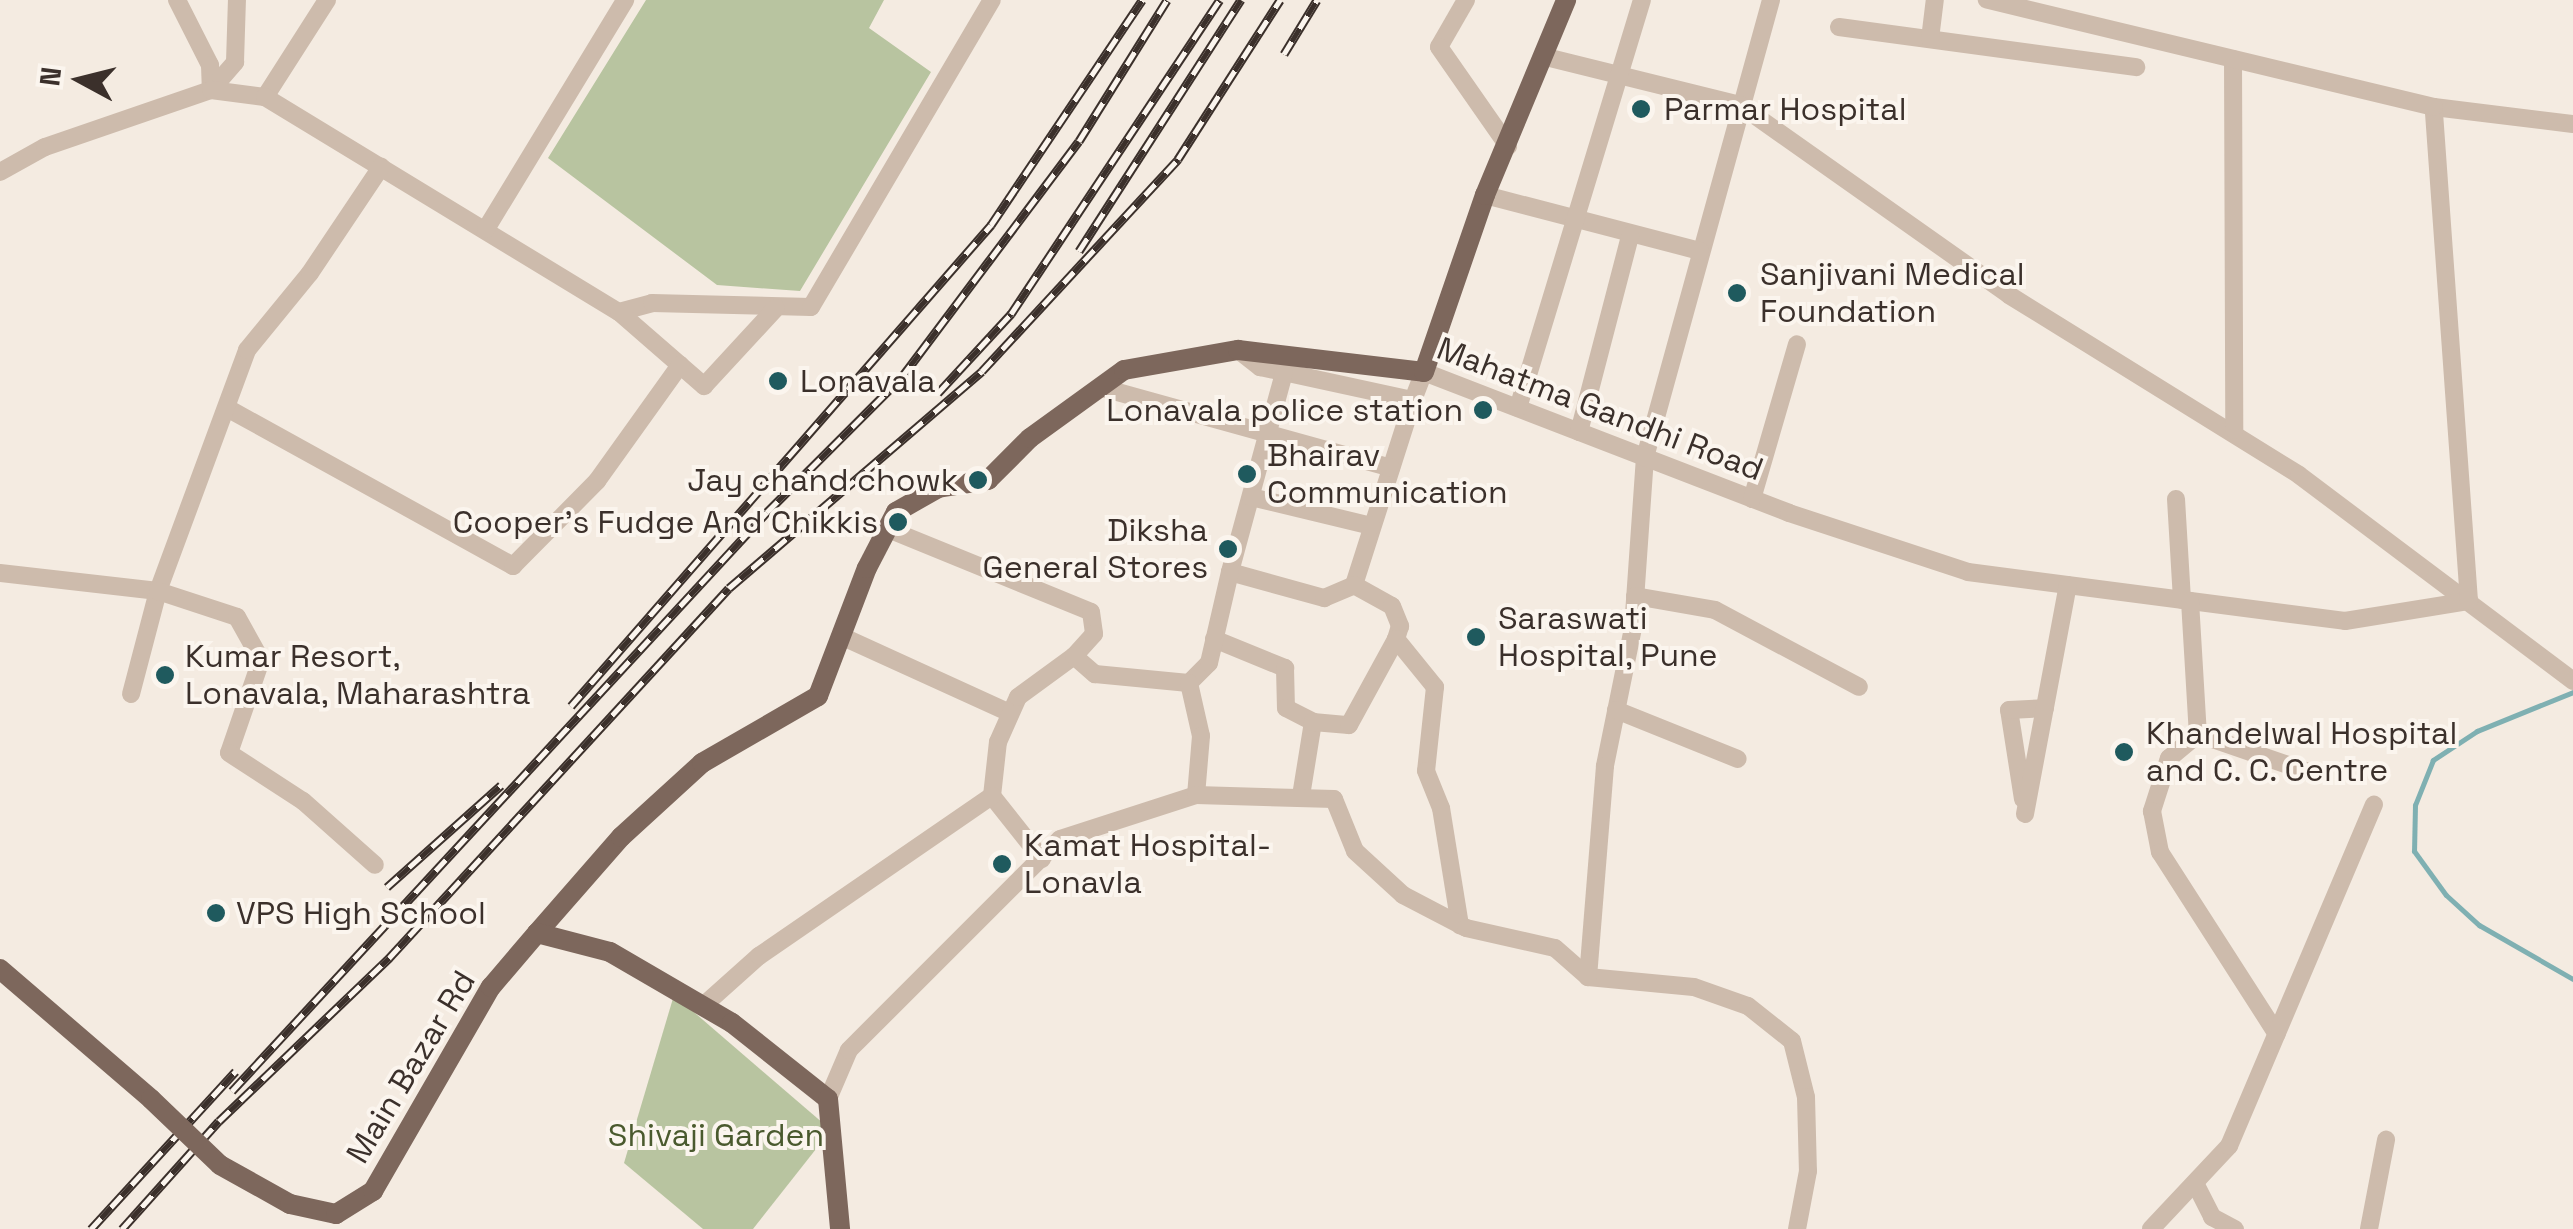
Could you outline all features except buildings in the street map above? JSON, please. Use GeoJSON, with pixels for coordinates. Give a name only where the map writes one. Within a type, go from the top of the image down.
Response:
{"type":"FeatureCollection","features":[{"type":"Feature","properties":{"kind":"main road"},"geometry":{"type":"LineString","coordinates":[[1424,372],[1485,195],[1546,58],[1566,0]]}},
{"type":"Feature","properties":{"kind":"main road","name":"Mahatma Gandhi Road"},"geometry":{"type":"LineString","coordinates":[[537,933],[621,837],[702,763],[818,696],[896,512],[938,488],[988,480],[1030,438],[1124,370],[1238,350],[1424,372]]}},
{"type":"Feature","properties":{"kind":"main road"},"geometry":{"type":"LineString","coordinates":[[537,933],[610,952],[674,995],[703,1006],[828,1099],[840,1229]]}},
{"type":"Feature","properties":{"kind":"main road","name":"Main Bazar Rd"},"geometry":{"type":"LineString","coordinates":[[0,969],[220,1165],[290,1204],[336,1214],[373,1191],[491,987],[537,933]]}},
{"type":"Feature","properties":{"kind":"street"},"geometry":{"type":"LineString","coordinates":[[177,0],[210,65],[211,90]]}},
{"type":"Feature","properties":{"kind":"street"},"geometry":{"type":"LineString","coordinates":[[211,90],[235,62],[237,0]]}},
{"type":"Feature","properties":{"kind":"street"},"geometry":{"type":"LineString","coordinates":[[265,97],[327,0]]}},
{"type":"Feature","properties":{"kind":"street"},"geometry":{"type":"LineString","coordinates":[[486,229],[624,0]]}},
{"type":"Feature","properties":{"kind":"street"},"geometry":{"type":"LineString","coordinates":[[619,312],[652,303],[811,308],[992,0]]}},
{"type":"Feature","properties":{"kind":"street"},"geometry":{"type":"LineString","coordinates":[[1466,0],[1439,47],[1508,146]]}},
{"type":"Feature","properties":{"kind":"street"},"geometry":{"type":"LineString","coordinates":[[1518,408],[1642,0]]}},
{"type":"Feature","properties":{"kind":"street"},"geometry":{"type":"LineString","coordinates":[[1588,978],[1605,766],[1636,596],[1645,457],[1771,0]]}},
{"type":"Feature","properties":{"kind":"street"},"geometry":{"type":"LineString","coordinates":[[1930,40],[1935,0]]}},
{"type":"Feature","properties":{"kind":"street"},"geometry":{"type":"LineString","coordinates":[[1987,0],[2434,107],[2573,124]]}},
{"type":"Feature","properties":{"kind":"street"},"geometry":{"type":"LineString","coordinates":[[1839,27],[2136,67]]}},
{"type":"Feature","properties":{"kind":"street"},"geometry":{"type":"LineString","coordinates":[[1546,58],[1740,105],[2009,295],[2234,430],[2569,678]]}},
{"type":"Feature","properties":{"kind":"street"},"geometry":{"type":"LineString","coordinates":[[2233,58],[2234,430]]}},
{"type":"Feature","properties":{"kind":"street"},"geometry":{"type":"LineString","coordinates":[[0,172],[45,148],[211,90],[265,97],[619,312],[704,386],[776,308]]}},
{"type":"Feature","properties":{"kind":"street"},"geometry":{"type":"LineString","coordinates":[[2434,107],[2469,601]]}},
{"type":"Feature","properties":{"kind":"street"},"geometry":{"type":"LineString","coordinates":[[131,694],[158,591],[247,350],[310,273],[382,167]]}},
{"type":"Feature","properties":{"kind":"street"},"geometry":{"type":"LineString","coordinates":[[1485,195],[1574,223],[1700,251]]}},
{"type":"Feature","properties":{"kind":"street"},"geometry":{"type":"LineString","coordinates":[[1579,432],[1630,236]]}},
{"type":"Feature","properties":{"kind":"street"},"geometry":{"type":"LineString","coordinates":[[1752,499],[1796,344]]}},
{"type":"Feature","properties":{"kind":"street"},"geometry":{"type":"LineString","coordinates":[[1238,350],[1260,367],[1414,400]]}},
{"type":"Feature","properties":{"kind":"street"},"geometry":{"type":"LineString","coordinates":[[227,408],[513,566],[597,480],[680,365]]}},
{"type":"Feature","properties":{"kind":"street"},"geometry":{"type":"LineString","coordinates":[[1230,572],[1324,598],[1354,585],[1424,372]]}},
{"type":"Feature","properties":{"kind":"street","name":"Mahatma Gandhi Road"},"geometry":{"type":"LineString","coordinates":[[1424,372],[1752,499],[1968,572],[2345,621],[2469,601]]}},
{"type":"Feature","properties":{"kind":"street"},"geometry":{"type":"LineString","coordinates":[[1189,683],[1209,663],[1284,373]]}},
{"type":"Feature","properties":{"kind":"street"},"geometry":{"type":"LineString","coordinates":[[1103,388],[1390,468]]}},
{"type":"Feature","properties":{"kind":"street"},"geometry":{"type":"LineString","coordinates":[[1251,497],[1372,526]]}},
{"type":"Feature","properties":{"kind":"street"},"geometry":{"type":"LineString","coordinates":[[2176,499],[2198,734]]}},
{"type":"Feature","properties":{"kind":"street"},"geometry":{"type":"LineString","coordinates":[[703,1006],[758,956],[992,796],[1010,713],[1018,697],[1074,656],[1094,634],[1092,612],[888,529]]}},
{"type":"Feature","properties":{"kind":"street"},"geometry":{"type":"LineString","coordinates":[[0,572],[158,591],[237,616],[261,660],[229,754],[303,801],[375,865]]}},
{"type":"Feature","properties":{"kind":"street"},"geometry":{"type":"LineString","coordinates":[[1354,585],[1392,606],[1396,639],[1435,687],[1426,771],[1441,808],[1460,924]]}},
{"type":"Feature","properties":{"kind":"street"},"geometry":{"type":"LineString","coordinates":[[2045,708],[2008,710],[2026,814],[2068,585]]}},
{"type":"Feature","properties":{"kind":"street"},"geometry":{"type":"LineString","coordinates":[[1636,596],[1714,610],[1858,686]]}},
{"type":"Feature","properties":{"kind":"street"},"geometry":{"type":"LineString","coordinates":[[842,636],[1010,713]]}},
{"type":"Feature","properties":{"kind":"street"},"geometry":{"type":"LineString","coordinates":[[1214,639],[1286,668],[1286,708],[1313,722],[1349,725],[1396,639]]}},
{"type":"Feature","properties":{"kind":"street"},"geometry":{"type":"LineString","coordinates":[[1074,656],[1095,674],[1189,683]]}},
{"type":"Feature","properties":{"kind":"street"},"geometry":{"type":"LineString","coordinates":[[1189,683],[1202,736],[1196,795]]}},
{"type":"Feature","properties":{"kind":"street"},"geometry":{"type":"LineString","coordinates":[[1616,710],[1738,759]]}},
{"type":"Feature","properties":{"kind":"street"},"geometry":{"type":"LineString","coordinates":[[1301,796],[1313,722]]}},
{"type":"Feature","properties":{"kind":"street"},"geometry":{"type":"LineString","coordinates":[[2198,734],[2311,773]]}},
{"type":"Feature","properties":{"kind":"street"},"geometry":{"type":"LineString","coordinates":[[2198,734],[2170,758],[2152,811],[2160,852],[2277,1034]]}},
{"type":"Feature","properties":{"kind":"street"},"geometry":{"type":"LineString","coordinates":[[828,1099],[848,1050],[1060,839],[1098,823],[1196,795],[1334,800],[1354,851],[1403,894],[1460,924],[1555,948],[1588,978],[1694,987],[1748,1006],[1792,1041],[1806,1097],[1808,1170],[1797,1229]]}},
{"type":"Feature","properties":{"kind":"street"},"geometry":{"type":"LineString","coordinates":[[992,796],[1042,858]]}},
{"type":"Feature","properties":{"kind":"street"},"geometry":{"type":"LineString","coordinates":[[2151,1229],[2229,1146],[2374,804]]}},
{"type":"Feature","properties":{"kind":"street"},"geometry":{"type":"LineString","coordinates":[[2370,1229],[2386,1140]]}},
{"type":"Feature","properties":{"kind":"street"},"geometry":{"type":"LineString","coordinates":[[2196,1185],[2212,1218],[2235,1229]]}},
{"type":"Feature","properties":{"kind":"green space"},"geometry":{"type":"Polygon","coordinates":[[[646,0],[884,0],[869,28],[931,72],[800,291],[717,285],[548,158],[646,0]]]}},
{"type":"Feature","properties":{"kind":"green space","name":"Shivaji Garden"},"geometry":{"type":"Polygon","coordinates":[[[674,995],[831,1130],[753,1229],[703,1229],[624,1163],[674,995]]]}},
{"type":"Feature","properties":{"kind":"waterway"},"geometry":{"type":"LineString","coordinates":[[2573,692],[2477,731],[2433,760],[2415,805],[2414,851],[2446,895],[2479,925],[2573,979]]}},
{"type":"Feature","properties":{"kind":"railway"},"geometry":{"type":"LineString","coordinates":[[571,706],[991,225],[1142,0]]}},
{"type":"Feature","properties":{"kind":"railway"},"geometry":{"type":"LineString","coordinates":[[232,1091],[767,512],[901,378],[1079,141],[1167,0]]}},
{"type":"Feature","properties":{"kind":"railway"},"geometry":{"type":"LineString","coordinates":[[938,393],[1011,314],[1220,0]]}},
{"type":"Feature","properties":{"kind":"railway"},"geometry":{"type":"LineString","coordinates":[[1079,251],[1241,0]]}},
{"type":"Feature","properties":{"kind":"railway"},"geometry":{"type":"LineString","coordinates":[[122,1229],[219,1121],[389,958],[729,588],[982,371],[1178,159],[1280,0]]}},
{"type":"Feature","properties":{"kind":"railway"},"geometry":{"type":"LineString","coordinates":[[1284,54],[1317,0]]}},
{"type":"Feature","properties":{"kind":"railway"},"geometry":{"type":"LineString","coordinates":[[387,887],[501,785]]}},
{"type":"Feature","properties":{"kind":"railway"},"geometry":{"type":"LineString","coordinates":[[91,1229],[236,1071]]}},
{"type":"Feature","properties":{"kind":"place","name":"Parmar Hospital"},"geometry":{"type":"Point","coordinates":[1641,109]}},
{"type":"Feature","properties":{"kind":"place","name":"Sanjivani Medical Foundation"},"geometry":{"type":"Point","coordinates":[1737,293]}},
{"type":"Feature","properties":{"kind":"place","name":"Lonavala"},"geometry":{"type":"Point","coordinates":[778,381]}},
{"type":"Feature","properties":{"kind":"place","name":"Lonavala police station"},"geometry":{"type":"Point","coordinates":[1483,410]}},
{"type":"Feature","properties":{"kind":"place","name":"Bhairav Communication"},"geometry":{"type":"Point","coordinates":[1247,474]}},
{"type":"Feature","properties":{"kind":"place","name":"Jay chand chowk"},"geometry":{"type":"Point","coordinates":[978,480]}},
{"type":"Feature","properties":{"kind":"place","name":"Cooper's Fudge And Chikkis"},"geometry":{"type":"Point","coordinates":[898,522]}},
{"type":"Feature","properties":{"kind":"place","name":"Diksha General Stores"},"geometry":{"type":"Point","coordinates":[1228,549]}},
{"type":"Feature","properties":{"kind":"place","name":"Saraswati Hospital, Pune"},"geometry":{"type":"Point","coordinates":[1476,637]}},
{"type":"Feature","properties":{"kind":"place","name":"Kumar Resort, Lonavala, Maharashtra"},"geometry":{"type":"Point","coordinates":[165,675]}},
{"type":"Feature","properties":{"kind":"place","name":"Khandelwal Hospital and C. C. Centre"},"geometry":{"type":"Point","coordinates":[2124,752]}},
{"type":"Feature","properties":{"kind":"place","name":"Kamat Hospital- Lonavla"},"geometry":{"type":"Point","coordinates":[1002,864]}},
{"type":"Feature","properties":{"kind":"place","name":"VPS High School"},"geometry":{"type":"Point","coordinates":[216,913]}}]}
